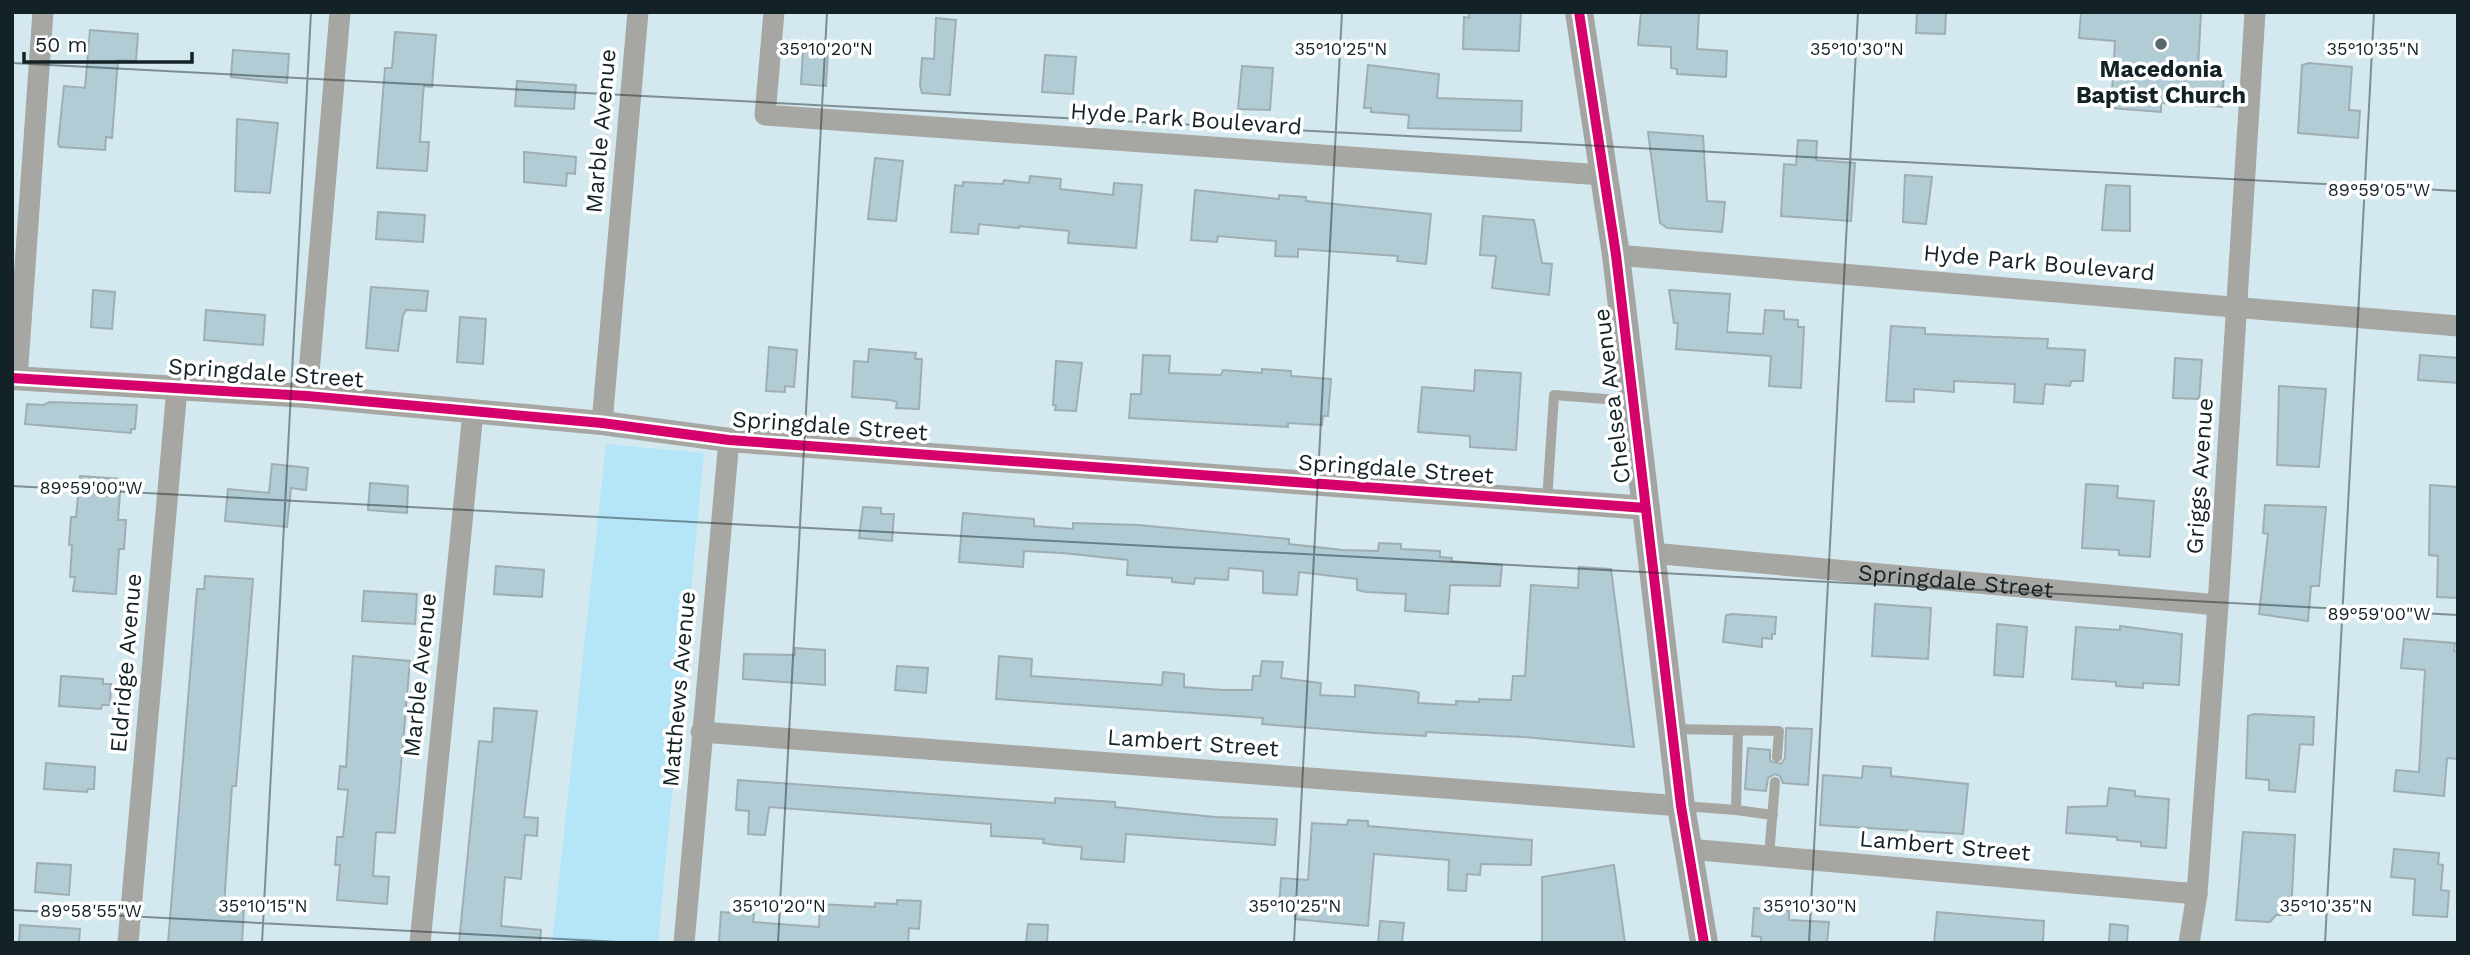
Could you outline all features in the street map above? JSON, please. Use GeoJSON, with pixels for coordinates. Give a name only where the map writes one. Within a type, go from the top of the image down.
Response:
{"type":"FeatureCollection","features":[{"type":"Feature","properties":{"kind":"main road","name":"Chelsea Avenue"},"geometry":{"type":"LineString","coordinates":[[1579,12],[1616,255],[1681,806],[1704,943]]}},
{"type":"Feature","properties":{"kind":"street"},"geometry":{"type":"LineString","coordinates":[[15,378],[43,12]]}},
{"type":"Feature","properties":{"kind":"street"},"geometry":{"type":"LineString","coordinates":[[307,396],[340,12]]}},
{"type":"Feature","properties":{"kind":"street","name":"Marble Avenue"},"geometry":{"type":"LineString","coordinates":[[602,423],[638,12]]}},
{"type":"Feature","properties":{"kind":"street","name":"Hyde Park Boulevard"},"geometry":{"type":"LineString","coordinates":[[774,12],[765,115],[1602,175]]}},
{"type":"Feature","properties":{"kind":"street","name":"Griggs Avenue"},"geometry":{"type":"LineString","coordinates":[[2189,943],[2197,894],[2218,605],[2255,12]]}},
{"type":"Feature","properties":{"kind":"street","name":"Hyde Park Boulevard"},"geometry":{"type":"LineString","coordinates":[[1616,255],[2458,326]]}},
{"type":"Feature","properties":{"kind":"street","name":"Springdale Street"},"geometry":{"type":"LineString","coordinates":[[15,378],[307,396],[602,423],[729,440],[1646,508]]}},
{"type":"Feature","properties":{"kind":"street","name":"Eldridge Avenue"},"geometry":{"type":"LineString","coordinates":[[128,943],[177,387]]}},
{"type":"Feature","properties":{"kind":"street","name":"Marble Avenue"},"geometry":{"type":"LineString","coordinates":[[420,943],[473,412]]}},
{"type":"Feature","properties":{"kind":"street","name":"Matthews Avenue"},"geometry":{"type":"LineString","coordinates":[[684,943],[729,440]]}},
{"type":"Feature","properties":{"kind":"street","name":"Springdale Street"},"geometry":{"type":"LineString","coordinates":[[1651,553],[2218,605]]}},
{"type":"Feature","properties":{"kind":"street","name":"Lambert Street"},"geometry":{"type":"LineString","coordinates":[[701,732],[1681,806]]}},
{"type":"Feature","properties":{"kind":"street","name":"Lambert Street"},"geometry":{"type":"LineString","coordinates":[[1688,849],[2197,894]]}},
{"type":"Feature","properties":{"kind":"lane"},"geometry":{"type":"LineString","coordinates":[[1547,501],[1554,395],[1634,401]]}},
{"type":"Feature","properties":{"kind":"lane"},"geometry":{"type":"LineString","coordinates":[[1673,729],[1779,731],[1777,757]]}},
{"type":"Feature","properties":{"kind":"lane"},"geometry":{"type":"LineString","coordinates":[[1736,810],[1738,730]]}},
{"type":"Feature","properties":{"kind":"lane"},"geometry":{"type":"LineString","coordinates":[[1769,856],[1775,782]]}},
{"type":"Feature","properties":{"kind":"lane"},"geometry":{"type":"LineString","coordinates":[[1681,806],[1773,814]]}},
{"type":"Feature","properties":{"kind":"shaded area"},"geometry":{"type":"Polygon","coordinates":[[[606,444],[704,453],[658,943],[552,943],[606,444]]]}},
{"type":"Feature","properties":{"kind":"building"},"geometry":{"type":"Polygon","coordinates":[[[1469,12],[1521,12],[1519,51],[1463,49],[1464,17],[1469,18],[1469,12]]]}},
{"type":"Feature","properties":{"kind":"building"},"geometry":{"type":"Polygon","coordinates":[[[1641,12],[1699,13],[1697,49],[1727,51],[1726,77],[1677,74],[1677,69],[1671,68],[1671,47],[1638,45],[1641,12]]]}},
{"type":"Feature","properties":{"kind":"building"},"geometry":{"type":"Polygon","coordinates":[[[1917,12],[1946,12],[1945,34],[1916,33],[1917,12]]]}},
{"type":"Feature","properties":{"kind":"building"},"geometry":{"type":"Polygon","coordinates":[[[2081,12],[2201,12],[2198,68],[2224,70],[2222,107],[2161,103],[2161,112],[2111,108],[2115,41],[2079,38],[2081,12]]]}},
{"type":"Feature","properties":{"kind":"building"},"geometry":{"type":"Polygon","coordinates":[[[936,18],[956,20],[950,95],[922,93],[920,86],[922,58],[934,59],[936,18]]]}},
{"type":"Feature","properties":{"kind":"building"},"geometry":{"type":"Polygon","coordinates":[[[90,30],[138,34],[136,61],[118,60],[112,138],[106,137],[105,150],[60,147],[58,144],[64,86],[85,88],[90,30]]]}},
{"type":"Feature","properties":{"kind":"building"},"geometry":{"type":"Polygon","coordinates":[[[395,32],[436,35],[432,87],[424,86],[423,95],[420,142],[429,142],[427,171],[377,168],[385,68],[392,68],[395,32]]]}},
{"type":"Feature","properties":{"kind":"building"},"geometry":{"type":"Polygon","coordinates":[[[233,50],[289,54],[287,83],[231,77],[233,50]]]}},
{"type":"Feature","properties":{"kind":"building"},"geometry":{"type":"Polygon","coordinates":[[[803,50],[828,52],[826,86],[801,84],[803,50]]]}},
{"type":"Feature","properties":{"kind":"building"},"geometry":{"type":"Polygon","coordinates":[[[1045,55],[1076,57],[1073,94],[1042,92],[1045,55]]]}},
{"type":"Feature","properties":{"kind":"building"},"geometry":{"type":"Polygon","coordinates":[[[2309,63],[2352,67],[2349,110],[2360,111],[2358,138],[2298,133],[2302,65],[2309,63]]]}},
{"type":"Feature","properties":{"kind":"building"},"geometry":{"type":"Polygon","coordinates":[[[1368,65],[1439,74],[1437,98],[1522,101],[1521,131],[1408,128],[1409,115],[1371,112],[1371,108],[1364,108],[1368,65]]]}},
{"type":"Feature","properties":{"kind":"building"},"geometry":{"type":"Polygon","coordinates":[[[1242,66],[1273,68],[1270,110],[1238,109],[1242,66]]]}},
{"type":"Feature","properties":{"kind":"building"},"geometry":{"type":"Polygon","coordinates":[[[517,81],[576,85],[574,109],[515,106],[517,81]]]}},
{"type":"Feature","properties":{"kind":"building"},"geometry":{"type":"Polygon","coordinates":[[[237,119],[278,123],[270,193],[235,191],[237,119]]]}},
{"type":"Feature","properties":{"kind":"building"},"geometry":{"type":"Polygon","coordinates":[[[1648,132],[1703,136],[1707,201],[1725,202],[1722,232],[1667,228],[1660,223],[1648,132]]]}},
{"type":"Feature","properties":{"kind":"building"},"geometry":{"type":"Polygon","coordinates":[[[1798,140],[1817,141],[1816,160],[1855,163],[1851,221],[1781,216],[1784,164],[1796,165],[1798,140]]]}},
{"type":"Feature","properties":{"kind":"building"},"geometry":{"type":"Polygon","coordinates":[[[524,152],[576,157],[575,174],[567,173],[566,186],[524,182],[524,152]]]}},
{"type":"Feature","properties":{"kind":"building"},"geometry":{"type":"Polygon","coordinates":[[[875,158],[903,161],[896,221],[868,219],[875,158]]]}},
{"type":"Feature","properties":{"kind":"building"},"geometry":{"type":"Polygon","coordinates":[[[1905,175],[1932,177],[1926,224],[1903,222],[1905,175]]]}},
{"type":"Feature","properties":{"kind":"building"},"geometry":{"type":"Polygon","coordinates":[[[1030,176],[1061,179],[1060,189],[1113,195],[1114,183],[1142,185],[1136,248],[1068,243],[1069,231],[1019,226],[979,224],[978,234],[951,232],[955,185],[963,186],[963,182],[1003,184],[1004,180],[1029,183],[1030,176]]]}},
{"type":"Feature","properties":{"kind":"building"},"geometry":{"type":"Polygon","coordinates":[[[2106,185],[2130,186],[2130,231],[2102,230],[2106,185]]]}},
{"type":"Feature","properties":{"kind":"building"},"geometry":{"type":"Polygon","coordinates":[[[1195,190],[1279,199],[1279,195],[1306,197],[1306,201],[1431,214],[1426,264],[1397,261],[1398,256],[1298,249],[1298,257],[1275,256],[1276,241],[1218,236],[1217,242],[1191,240],[1195,190]]]}},
{"type":"Feature","properties":{"kind":"building"},"geometry":{"type":"Polygon","coordinates":[[[378,212],[425,215],[423,242],[376,239],[378,212]]]}},
{"type":"Feature","properties":{"kind":"building"},"geometry":{"type":"Polygon","coordinates":[[[1483,216],[1534,220],[1542,263],[1552,264],[1549,295],[1492,288],[1496,256],[1480,255],[1483,216]]]}},
{"type":"Feature","properties":{"kind":"building"},"geometry":{"type":"Polygon","coordinates":[[[371,287],[428,291],[426,311],[406,310],[403,315],[398,351],[366,348],[371,287]]]}},
{"type":"Feature","properties":{"kind":"building"},"geometry":{"type":"Polygon","coordinates":[[[93,290],[115,292],[112,329],[91,327],[93,290]]]}},
{"type":"Feature","properties":{"kind":"building"},"geometry":{"type":"Polygon","coordinates":[[[1669,290],[1730,294],[1727,332],[1763,334],[1765,310],[1784,311],[1784,319],[1798,320],[1798,327],[1804,327],[1801,388],[1769,386],[1771,356],[1676,349],[1678,323],[1674,323],[1669,290]]]}},
{"type":"Feature","properties":{"kind":"building"},"geometry":{"type":"Polygon","coordinates":[[[206,310],[265,315],[263,345],[204,340],[206,310]]]}},
{"type":"Feature","properties":{"kind":"building"},"geometry":{"type":"Polygon","coordinates":[[[460,317],[486,319],[483,364],[457,362],[460,317]]]}},
{"type":"Feature","properties":{"kind":"building"},"geometry":{"type":"Polygon","coordinates":[[[1891,326],[1925,328],[1925,334],[2048,339],[2047,348],[2085,350],[2083,381],[2071,381],[2070,386],[2045,384],[2043,404],[2014,402],[2015,384],[1954,381],[1954,392],[1914,389],[1914,402],[1886,401],[1891,326]]]}},
{"type":"Feature","properties":{"kind":"building"},"geometry":{"type":"Polygon","coordinates":[[[769,347],[797,350],[794,387],[785,386],[785,392],[766,391],[769,347]]]}},
{"type":"Feature","properties":{"kind":"building"},"geometry":{"type":"Polygon","coordinates":[[[869,349],[916,353],[915,359],[922,359],[919,409],[896,408],[897,402],[890,400],[852,397],[854,361],[868,362],[869,349]]]}},
{"type":"Feature","properties":{"kind":"building"},"geometry":{"type":"Polygon","coordinates":[[[1143,355],[1170,356],[1169,373],[1221,375],[1223,370],[1262,373],[1262,369],[1291,371],[1291,376],[1331,379],[1328,416],[1323,416],[1322,425],[1288,423],[1288,427],[1129,418],[1131,394],[1141,394],[1143,355]]]}},
{"type":"Feature","properties":{"kind":"building"},"geometry":{"type":"Polygon","coordinates":[[[2420,355],[2458,358],[2458,383],[2418,380],[2420,355]]]}},
{"type":"Feature","properties":{"kind":"building"},"geometry":{"type":"Polygon","coordinates":[[[2175,358],[2202,360],[2199,399],[2173,398],[2175,358]]]}},
{"type":"Feature","properties":{"kind":"building"},"geometry":{"type":"Polygon","coordinates":[[[1056,361],[1082,363],[1076,411],[1055,410],[1056,405],[1053,405],[1056,361]]]}},
{"type":"Feature","properties":{"kind":"building"},"geometry":{"type":"Polygon","coordinates":[[[1475,370],[1521,373],[1516,450],[1470,447],[1470,436],[1418,432],[1422,387],[1474,391],[1475,370]]]}},
{"type":"Feature","properties":{"kind":"building"},"geometry":{"type":"Polygon","coordinates":[[[2279,386],[2326,389],[2319,467],[2277,465],[2279,386]]]}},
{"type":"Feature","properties":{"kind":"building"},"geometry":{"type":"Polygon","coordinates":[[[50,402],[137,405],[135,429],[131,429],[131,433],[25,424],[27,404],[43,405],[50,402]]]}},
{"type":"Feature","properties":{"kind":"building"},"geometry":{"type":"Polygon","coordinates":[[[272,464],[308,468],[306,490],[291,488],[287,527],[225,521],[228,489],[269,493],[272,464]]]}},
{"type":"Feature","properties":{"kind":"building"},"geometry":{"type":"Polygon","coordinates":[[[80,476],[121,479],[118,520],[126,520],[124,549],[119,549],[116,594],[73,591],[75,577],[70,577],[72,545],[69,545],[71,517],[76,517],[80,476]]]}},
{"type":"Feature","properties":{"kind":"building"},"geometry":{"type":"Polygon","coordinates":[[[370,483],[408,486],[407,513],[368,510],[370,483]]]}},
{"type":"Feature","properties":{"kind":"building"},"geometry":{"type":"Polygon","coordinates":[[[2086,484],[2118,486],[2117,498],[2154,501],[2150,557],[2119,555],[2119,550],[2082,548],[2086,484]]]}},
{"type":"Feature","properties":{"kind":"building"},"geometry":{"type":"Polygon","coordinates":[[[2430,485],[2458,487],[2458,598],[2437,597],[2438,556],[2429,555],[2430,485]]]}},
{"type":"Feature","properties":{"kind":"building"},"geometry":{"type":"Polygon","coordinates":[[[2265,505],[2326,507],[2319,586],[2311,586],[2308,621],[2259,614],[2268,534],[2263,533],[2265,505]]]}},
{"type":"Feature","properties":{"kind":"building"},"geometry":{"type":"Polygon","coordinates":[[[863,507],[881,508],[881,514],[894,514],[892,541],[859,538],[863,507]]]}},
{"type":"Feature","properties":{"kind":"building"},"geometry":{"type":"Polygon","coordinates":[[[963,513],[1034,519],[1034,526],[1073,529],[1073,523],[1138,525],[1289,539],[1289,544],[1343,550],[1378,551],[1379,543],[1401,544],[1401,549],[1440,551],[1440,557],[1452,558],[1451,561],[1502,565],[1500,586],[1450,585],[1448,614],[1405,611],[1406,594],[1357,590],[1357,579],[1299,572],[1297,595],[1263,593],[1263,571],[1229,568],[1228,580],[1195,578],[1194,584],[1172,582],[1172,578],[1127,575],[1128,560],[1063,553],[1024,551],[1023,567],[959,562],[963,513]]]}},
{"type":"Feature","properties":{"kind":"building"},"geometry":{"type":"Polygon","coordinates":[[[496,566],[544,570],[542,597],[494,594],[496,566]]]}},
{"type":"Feature","properties":{"kind":"building"},"geometry":{"type":"Polygon","coordinates":[[[1579,567],[1611,569],[1634,747],[1523,737],[1426,732],[1426,736],[1375,733],[1262,724],[1263,718],[996,699],[999,656],[1032,659],[1031,676],[1162,685],[1163,672],[1184,674],[1184,687],[1223,690],[1252,690],[1253,676],[1260,676],[1262,661],[1283,662],[1281,678],[1321,683],[1320,695],[1355,697],[1355,685],[1414,691],[1419,693],[1418,703],[1456,705],[1456,701],[1511,700],[1513,676],[1525,676],[1531,585],[1578,588],[1579,567]]]}},
{"type":"Feature","properties":{"kind":"building"},"geometry":{"type":"Polygon","coordinates":[[[205,576],[253,579],[236,786],[232,786],[224,906],[244,907],[242,943],[168,943],[197,589],[204,589],[205,576]]]}},
{"type":"Feature","properties":{"kind":"building"},"geometry":{"type":"Polygon","coordinates":[[[364,591],[417,594],[415,624],[362,621],[364,591]]]}},
{"type":"Feature","properties":{"kind":"building"},"geometry":{"type":"Polygon","coordinates":[[[1875,604],[1931,608],[1928,659],[1872,656],[1875,604]]]}},
{"type":"Feature","properties":{"kind":"building"},"geometry":{"type":"Polygon","coordinates":[[[1726,615],[1776,617],[1775,634],[1772,634],[1772,639],[1762,638],[1762,647],[1723,642],[1726,615]]]}},
{"type":"Feature","properties":{"kind":"building"},"geometry":{"type":"Polygon","coordinates":[[[1997,624],[2027,627],[2023,677],[1994,675],[1997,624]]]}},
{"type":"Feature","properties":{"kind":"building"},"geometry":{"type":"Polygon","coordinates":[[[2120,626],[2182,634],[2179,685],[2143,683],[2143,688],[2116,686],[2116,682],[2072,679],[2076,627],[2120,630],[2120,626]]]}},
{"type":"Feature","properties":{"kind":"building"},"geometry":{"type":"Polygon","coordinates":[[[2404,639],[2455,643],[2454,651],[2458,651],[2458,759],[2447,758],[2444,796],[2394,791],[2396,770],[2419,772],[2425,670],[2401,668],[2404,639]]]}},
{"type":"Feature","properties":{"kind":"building"},"geometry":{"type":"Polygon","coordinates":[[[795,648],[825,650],[825,685],[743,679],[744,654],[795,655],[795,648]]]}},
{"type":"Feature","properties":{"kind":"building"},"geometry":{"type":"Polygon","coordinates":[[[353,656],[410,661],[395,833],[376,832],[373,876],[389,877],[387,904],[337,900],[340,865],[335,865],[337,837],[343,837],[348,790],[338,789],[340,766],[346,767],[353,656]]]}},
{"type":"Feature","properties":{"kind":"building"},"geometry":{"type":"Polygon","coordinates":[[[897,666],[928,668],[926,693],[895,690],[897,666]]]}},
{"type":"Feature","properties":{"kind":"building"},"geometry":{"type":"Polygon","coordinates":[[[61,676],[103,679],[103,684],[111,684],[110,705],[102,705],[101,709],[59,706],[61,676]]]}},
{"type":"Feature","properties":{"kind":"building"},"geometry":{"type":"Polygon","coordinates":[[[494,708],[537,711],[524,817],[538,818],[537,836],[525,835],[521,879],[505,877],[501,926],[541,930],[540,943],[459,943],[479,741],[492,742],[494,708]]]}},
{"type":"Feature","properties":{"kind":"building"},"geometry":{"type":"Polygon","coordinates":[[[2248,716],[2314,717],[2313,745],[2300,744],[2295,792],[2269,790],[2269,780],[2246,778],[2248,716]]]}},
{"type":"Feature","properties":{"kind":"building"},"geometry":{"type":"Polygon","coordinates":[[[1786,728],[1812,729],[1808,785],[1783,783],[1780,776],[1775,774],[1768,778],[1766,791],[1745,789],[1748,748],[1770,750],[1770,761],[1781,764],[1785,758],[1786,728]]]}},
{"type":"Feature","properties":{"kind":"building"},"geometry":{"type":"Polygon","coordinates":[[[46,763],[95,767],[94,789],[88,789],[87,792],[44,789],[46,763]]]}},
{"type":"Feature","properties":{"kind":"building"},"geometry":{"type":"Polygon","coordinates":[[[1863,766],[1891,768],[1891,776],[1968,784],[1963,834],[1820,825],[1823,775],[1862,778],[1863,766]]]}},
{"type":"Feature","properties":{"kind":"building"},"geometry":{"type":"Polygon","coordinates":[[[738,780],[1055,803],[1055,798],[1115,802],[1115,807],[1215,817],[1277,819],[1275,845],[1126,834],[1124,862],[1081,859],[1082,847],[1043,843],[1044,839],[991,836],[991,824],[769,807],[765,835],[748,834],[749,811],[736,810],[738,780]]]}},
{"type":"Feature","properties":{"kind":"building"},"geometry":{"type":"Polygon","coordinates":[[[2109,788],[2135,791],[2135,796],[2169,799],[2166,848],[2141,846],[2141,842],[2117,840],[2117,837],[2066,833],[2068,807],[2107,806],[2109,788]]]}},
{"type":"Feature","properties":{"kind":"building"},"geometry":{"type":"Polygon","coordinates":[[[1348,820],[1368,821],[1368,826],[1532,840],[1531,865],[1481,864],[1480,875],[1467,874],[1466,891],[1448,890],[1449,860],[1374,854],[1368,926],[1295,919],[1295,911],[1279,909],[1281,878],[1308,880],[1312,823],[1347,825],[1348,820]]]}},
{"type":"Feature","properties":{"kind":"building"},"geometry":{"type":"Polygon","coordinates":[[[2243,832],[2295,835],[2291,915],[2276,915],[2270,922],[2236,920],[2243,832]]]}},
{"type":"Feature","properties":{"kind":"building"},"geometry":{"type":"Polygon","coordinates":[[[2394,849],[2439,853],[2438,864],[2443,865],[2441,890],[2449,891],[2447,917],[2413,915],[2415,879],[2391,877],[2394,849]]]}},
{"type":"Feature","properties":{"kind":"building"},"geometry":{"type":"Polygon","coordinates":[[[37,863],[71,865],[69,895],[35,892],[37,863]]]}},
{"type":"Feature","properties":{"kind":"building"},"geometry":{"type":"Polygon","coordinates":[[[1614,865],[1625,943],[1542,943],[1542,877],[1614,865]]]}},
{"type":"Feature","properties":{"kind":"building"},"geometry":{"type":"Polygon","coordinates":[[[897,900],[921,901],[919,929],[909,928],[908,943],[719,943],[721,912],[754,914],[753,922],[819,927],[820,904],[875,907],[875,903],[897,904],[897,900]]]}},
{"type":"Feature","properties":{"kind":"building"},"geometry":{"type":"Polygon","coordinates":[[[1754,908],[1789,911],[1789,920],[1829,922],[1827,943],[1761,943],[1761,937],[1752,936],[1754,908]]]}},
{"type":"Feature","properties":{"kind":"building"},"geometry":{"type":"Polygon","coordinates":[[[1937,912],[2044,921],[2043,943],[1934,943],[1937,912]]]}},
{"type":"Feature","properties":{"kind":"building"},"geometry":{"type":"Polygon","coordinates":[[[1380,921],[1404,923],[1402,943],[1378,943],[1380,921]]]}},
{"type":"Feature","properties":{"kind":"building"},"geometry":{"type":"Polygon","coordinates":[[[1028,924],[1048,925],[1047,943],[1026,943],[1028,924]]]}},
{"type":"Feature","properties":{"kind":"building"},"geometry":{"type":"Polygon","coordinates":[[[2110,924],[2128,926],[2127,943],[2109,943],[2110,924]]]}},
{"type":"Feature","properties":{"kind":"building"},"geometry":{"type":"Polygon","coordinates":[[[20,925],[80,929],[79,943],[19,943],[20,925]]]}},
{"type":"Feature","properties":{"kind":"cycle path"},"geometry":{"type":"LineString","coordinates":[[1579,12],[1616,255],[1681,806],[1704,943]]}},
{"type":"Feature","properties":{"kind":"cycle path"},"geometry":{"type":"LineString","coordinates":[[12,378],[307,396],[602,423],[729,440],[1646,508]]}},
{"type":"Feature","properties":{"kind":"place","name":"Macedonia Baptist Church"},"geometry":{"type":"Point","coordinates":[2161,44]}}]}
